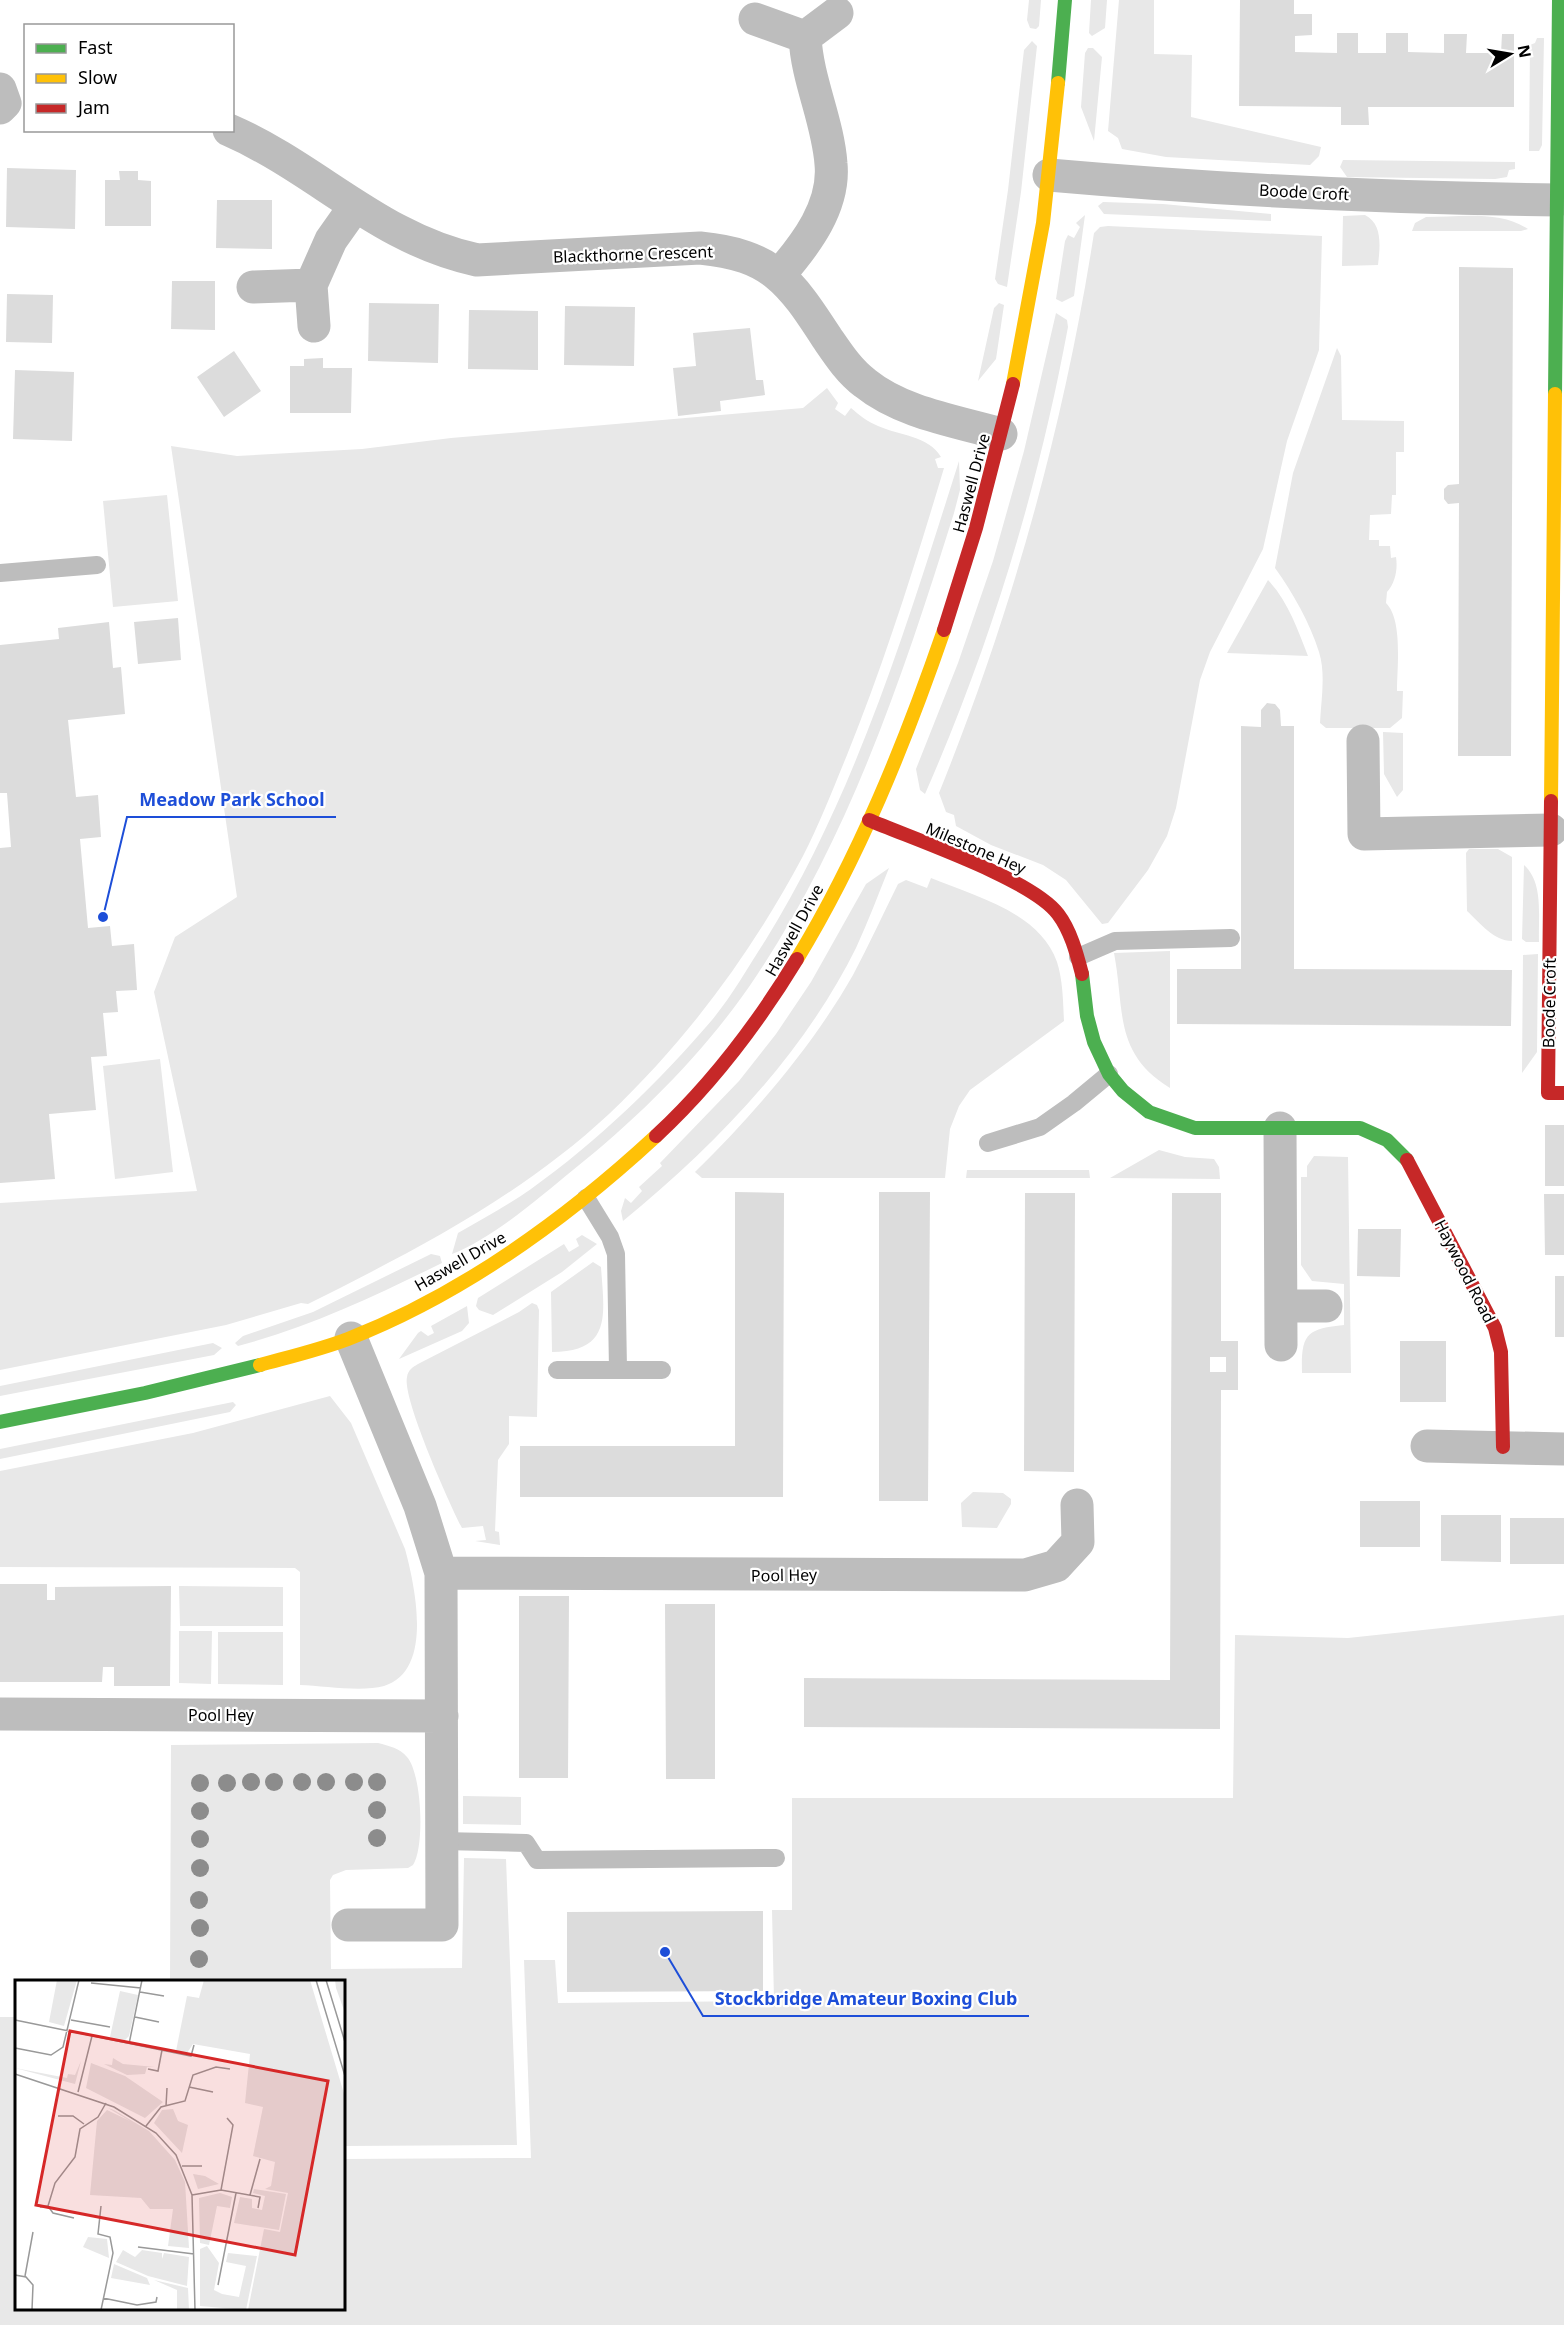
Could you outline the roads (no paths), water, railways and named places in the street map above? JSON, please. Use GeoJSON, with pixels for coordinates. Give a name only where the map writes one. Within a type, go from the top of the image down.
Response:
{"type":"FeatureCollection","features":[{"type":"Feature","properties":{"kind":"street","name":"Haswell Drive"},"geometry":{"type":"LineString","coordinates":[[0,1422],[231,1374],[351,1338],[479,1272],[535,1236],[586,1198],[628,1164],[668,1125],[741,1043],[783,984],[823,917],[910,725],[957,596],[1001,434],[1038,256],[1049,175],[1065,0]]}},
{"type":"Feature","properties":{"kind":"street","name":"Boode Croft"},"geometry":{"type":"LineString","coordinates":[[1559,0],[1559,537],[1551,830],[1548,1093],[1564,1093]]}},
{"type":"Feature","properties":{"kind":"street"},"geometry":{"type":"LineString","coordinates":[[805,37],[837,13]]}},
{"type":"Feature","properties":{"kind":"street"},"geometry":{"type":"LineString","coordinates":[[755,19],[805,37]]}},
{"type":"Feature","properties":{"kind":"street"},"geometry":{"type":"LineString","coordinates":[[780,274],[806,244],[820,218],[828,192],[832,165],[806,56],[805,37]]}},
{"type":"Feature","properties":{"kind":"street","name":"Blackthorne Crescent"},"geometry":{"type":"LineString","coordinates":[[233,132],[272,151],[355,206],[423,244],[477,260],[700,248],[735,253],[780,274],[800,296],[837,353],[864,383],[904,406],[1001,434]]}},
{"type":"Feature","properties":{"kind":"street","name":"Boode Croft"},"geometry":{"type":"LineString","coordinates":[[1049,175],[1209,189],[1331,192],[1391,198],[1558,200]]}},
{"type":"Feature","properties":{"kind":"street"},"geometry":{"type":"LineString","coordinates":[[314,326],[311,285],[331,240],[355,206]]}},
{"type":"Feature","properties":{"kind":"street"},"geometry":{"type":"LineString","coordinates":[[253,287],[311,285]]}},
{"type":"Feature","properties":{"kind":"street"},"geometry":{"type":"LineString","coordinates":[[1363,741],[1364,834],[1551,830]]}},
{"type":"Feature","properties":{"kind":"street","name":"Milestone Hey"},"geometry":{"type":"LineString","coordinates":[[868,820],[1028,888],[1058,914],[1078,957],[1086,984],[1087,1016],[1094,1042],[1109,1074],[1123,1091],[1149,1112],[1195,1128],[1360,1128]]}},
{"type":"Feature","properties":{"kind":"street"},"geometry":{"type":"LineString","coordinates":[[1280,1128],[1281,1345]]}},
{"type":"Feature","properties":{"kind":"street","name":"Haywood Road"},"geometry":{"type":"LineString","coordinates":[[1360,1128],[1387,1140],[1411,1164],[1495,1328],[1501,1352],[1503,1447]]}},
{"type":"Feature","properties":{"kind":"street"},"geometry":{"type":"LineString","coordinates":[[1281,1306],[1326,1306]]}},
{"type":"Feature","properties":{"kind":"street"},"geometry":{"type":"LineString","coordinates":[[348,1925],[442,1925],[441,1574],[420,1506],[351,1338]]}},
{"type":"Feature","properties":{"kind":"street"},"geometry":{"type":"LineString","coordinates":[[1427,1446],[1564,1449]]}},
{"type":"Feature","properties":{"kind":"street","name":"Pool Hey"},"geometry":{"type":"LineString","coordinates":[[441,1574],[1024,1575],[1056,1566],[1078,1542],[1077,1505]]}},
{"type":"Feature","properties":{"kind":"street","name":"Pool Hey"},"geometry":{"type":"LineString","coordinates":[[0,1714],[442,1716]]}},
{"type":"Feature","properties":{"kind":"lane"},"geometry":{"type":"LineString","coordinates":[[0,573],[97,565]]}},
{"type":"Feature","properties":{"kind":"lane"},"geometry":{"type":"LineString","coordinates":[[1078,957],[1115,941],[1231,938]]}},
{"type":"Feature","properties":{"kind":"lane"},"geometry":{"type":"LineString","coordinates":[[988,1143],[1041,1126],[1109,1074]]}},
{"type":"Feature","properties":{"kind":"lane"},"geometry":{"type":"LineString","coordinates":[[586,1198],[610,1237],[616,1254],[618,1369]]}},
{"type":"Feature","properties":{"kind":"lane"},"geometry":{"type":"LineString","coordinates":[[557,1370],[662,1370]]}},
{"type":"Feature","properties":{"kind":"lane"},"geometry":{"type":"LineString","coordinates":[[442,1841],[526,1843],[537,1860],[776,1858]]}},
{"type":"Feature","properties":{"kind":"place","name":"Meadow Park School"},"geometry":{"type":"Point","coordinates":[103,917]}},
{"type":"Feature","properties":{"kind":"place","name":"Stockbridge Amateur Boxing Club"},"geometry":{"type":"Point","coordinates":[665,1952]}}]}
